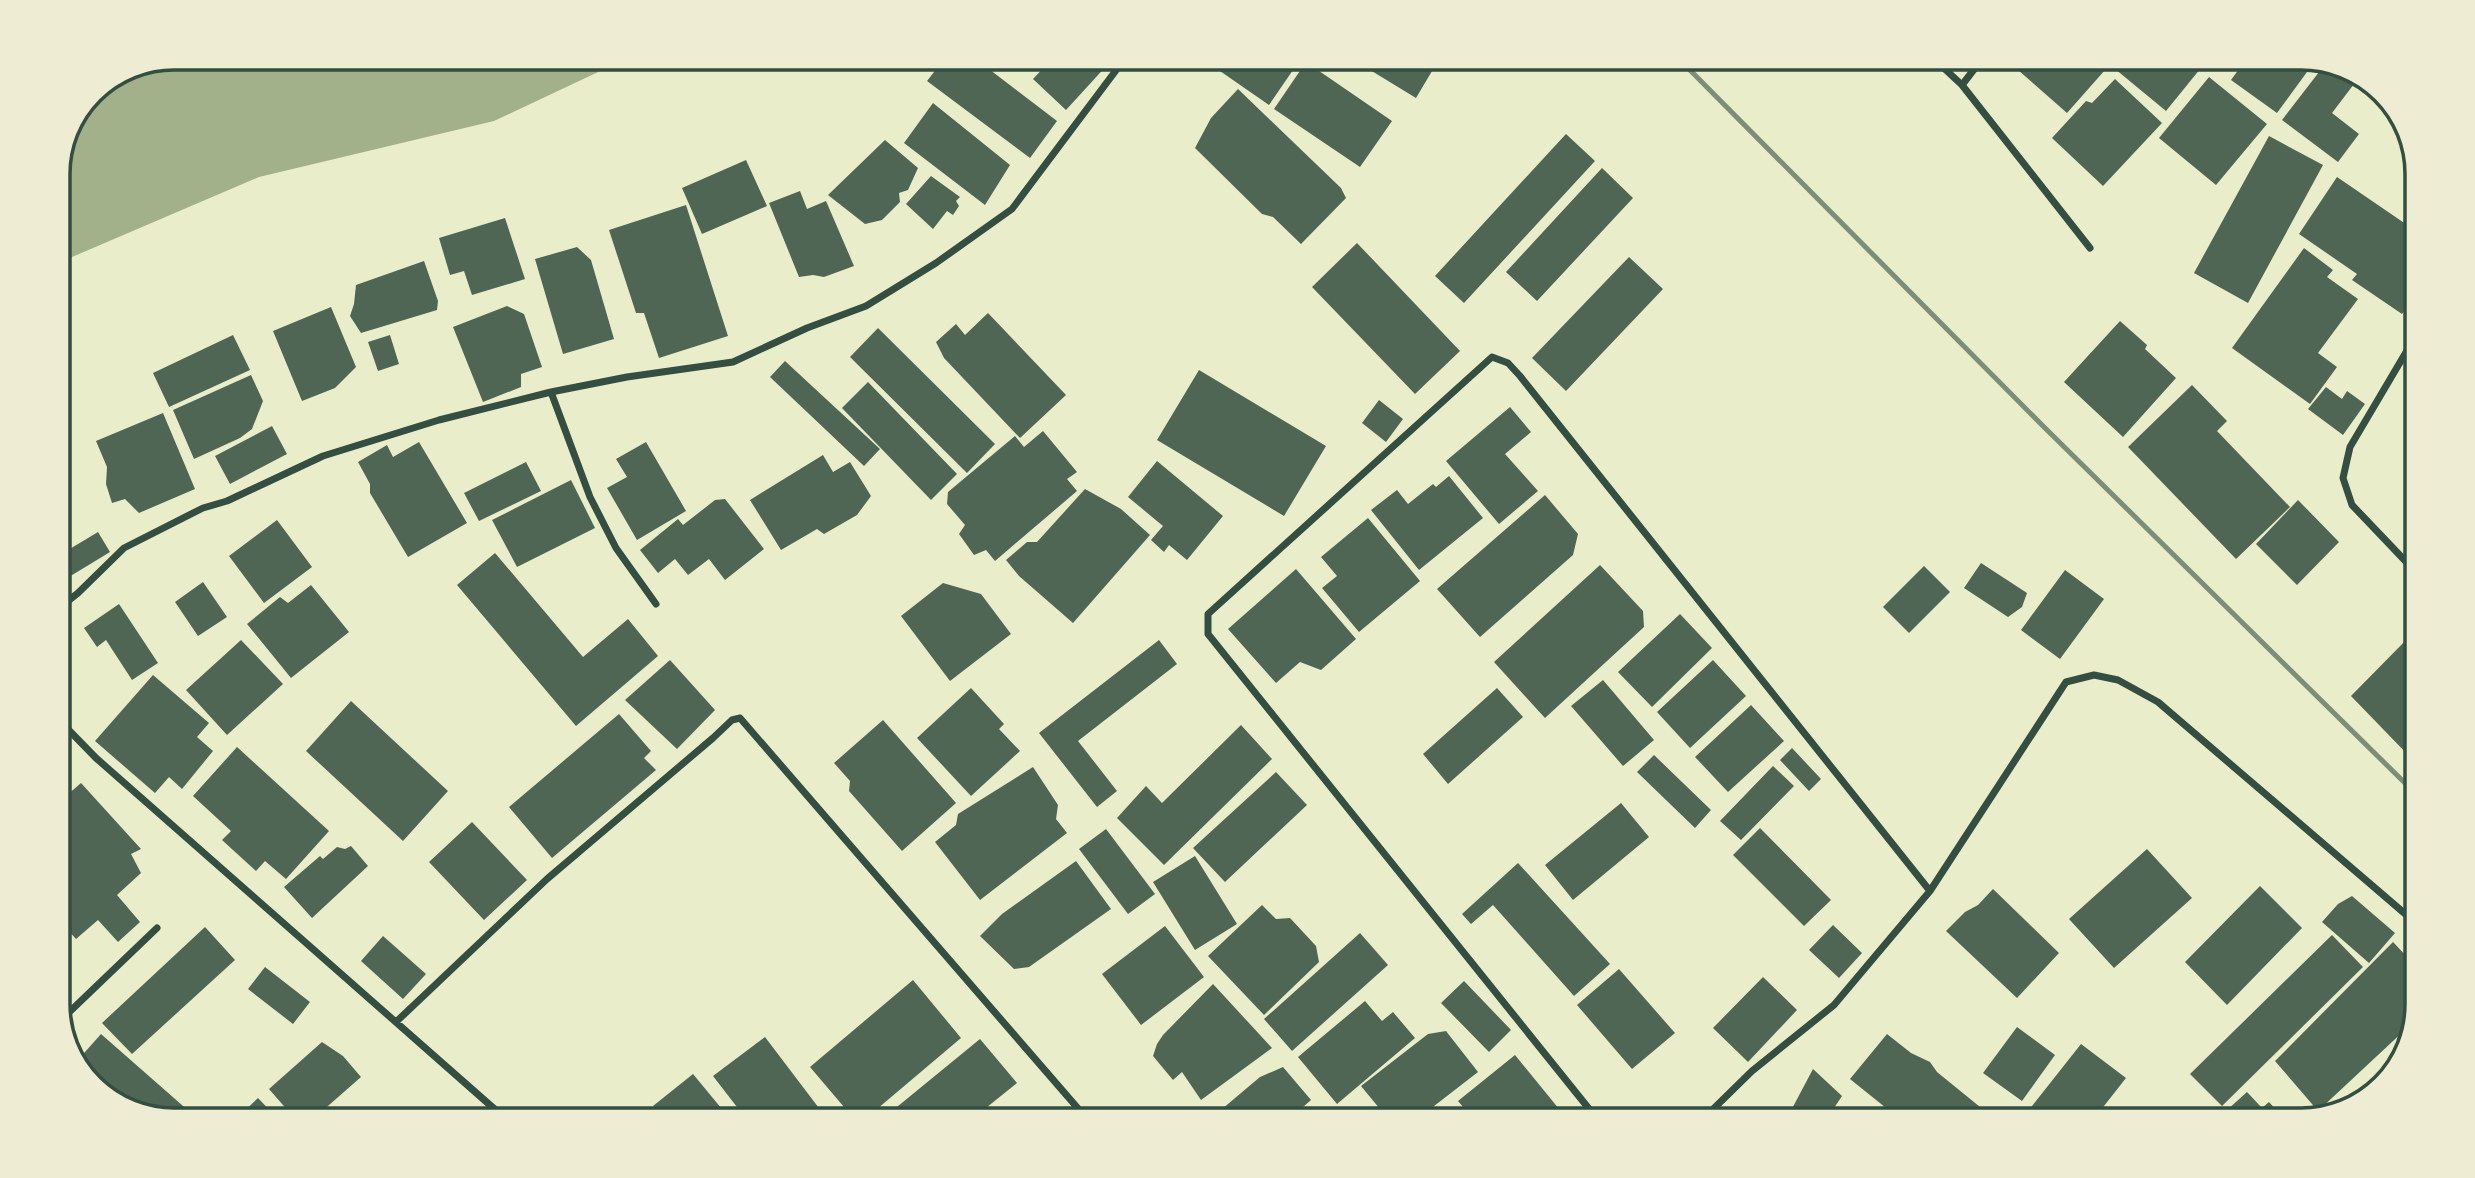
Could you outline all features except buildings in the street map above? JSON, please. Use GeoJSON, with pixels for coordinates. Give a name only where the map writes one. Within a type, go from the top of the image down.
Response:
{"type":"FeatureCollection","features":[{"type":"Feature","properties":{"kind":"street"},"geometry":{"type":"LineString","coordinates":[[70,599],[124,548],[203,508],[227,501],[323,456],[439,420],[551,392],[627,377],[733,362],[807,328],[866,306],[936,263],[1012,209],[1116,70]]}},
{"type":"Feature","properties":{"kind":"street"},"geometry":{"type":"LineString","coordinates":[[1945,70],[1962,86],[2090,248]]}},
{"type":"Feature","properties":{"kind":"street"},"geometry":{"type":"LineString","coordinates":[[1962,86],[1974,70]]}},
{"type":"Feature","properties":{"kind":"street"},"geometry":{"type":"LineString","coordinates":[[2405,354],[2350,447],[2343,478],[2352,505],[2405,561]]}},
{"type":"Feature","properties":{"kind":"street"},"geometry":{"type":"LineString","coordinates":[[1588,1108],[1208,634],[1208,614],[1492,357],[1508,363],[1520,376],[1930,891]]}},
{"type":"Feature","properties":{"kind":"street"},"geometry":{"type":"LineString","coordinates":[[551,392],[590,497],[616,548],[656,604]]}},
{"type":"Feature","properties":{"kind":"street"},"geometry":{"type":"LineString","coordinates":[[1714,1108],[1752,1071],[1834,1005],[1930,891],[2066,682],[2094,675],[2118,680],[2158,702],[2405,914]]}},
{"type":"Feature","properties":{"kind":"street"},"geometry":{"type":"LineString","coordinates":[[396,1021],[547,879],[732,720],[740,718],[1078,1108]]}},
{"type":"Feature","properties":{"kind":"street"},"geometry":{"type":"LineString","coordinates":[[70,731],[96,758],[494,1108]]}},
{"type":"Feature","properties":{"kind":"street"},"geometry":{"type":"LineString","coordinates":[[70,1011],[157,928]]}},
{"type":"Feature","properties":{"kind":"shaded area"},"geometry":{"type":"Polygon","coordinates":[[[174,70],[602,70],[494,121],[259,177],[70,258],[70,167],[78,134],[87,116],[100,100],[116,87],[134,78],[174,70]]]}},
{"type":"Feature","properties":{"kind":"railway"},"geometry":{"type":"LineString","coordinates":[[1690,70],[2043,426],[2405,783]]}}]}
